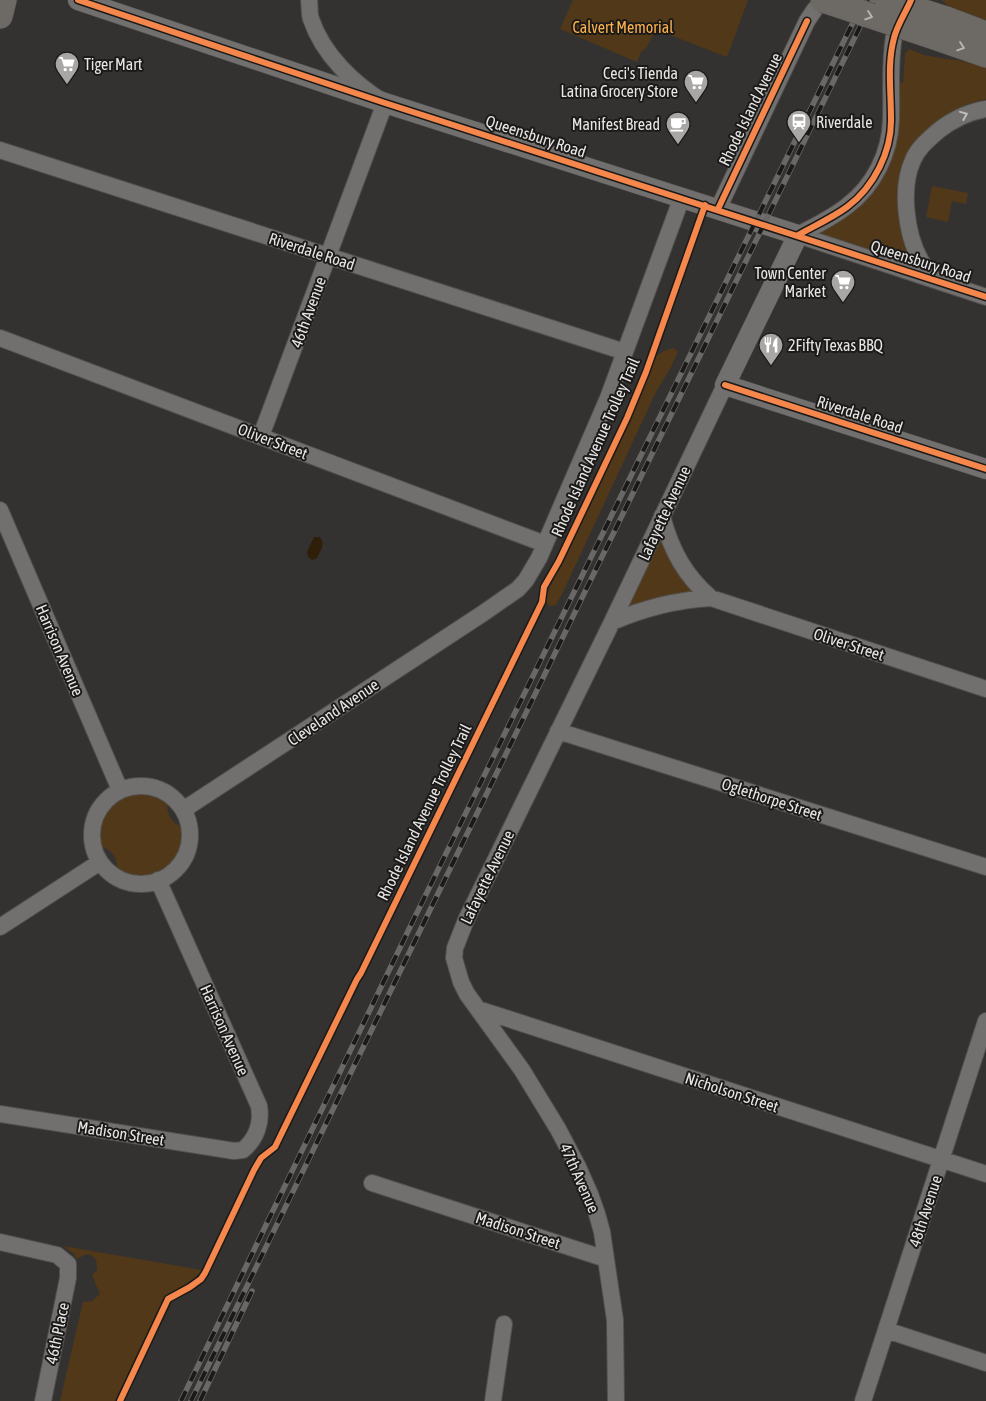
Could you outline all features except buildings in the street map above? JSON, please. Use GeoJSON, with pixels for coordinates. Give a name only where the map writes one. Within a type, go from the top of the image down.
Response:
{"type":"FeatureCollection","features":[{"type":"Feature","properties":{"kind":"main road"},"geometry":{"type":"LineString","coordinates":[[0,16],[4,0]]}},
{"type":"Feature","properties":{"kind":"main road"},"geometry":{"type":"LineString","coordinates":[[887,0],[986,56]]}},
{"type":"Feature","properties":{"kind":"main road"},"geometry":{"type":"LineString","coordinates":[[819,5],[941,29],[986,34]]}},
{"type":"Feature","properties":{"kind":"street","name":"Queensbury Road"},"geometry":{"type":"LineString","coordinates":[[78,0],[385,103],[682,197],[986,297]]}},
{"type":"Feature","properties":{"kind":"street"},"geometry":{"type":"LineString","coordinates":[[309,0],[311,18],[330,56],[362,87],[385,103]]}},
{"type":"Feature","properties":{"kind":"street","name":"Rhode Island Avenue"},"geometry":{"type":"LineString","coordinates":[[718,209],[807,21],[819,5]]}},
{"type":"Feature","properties":{"kind":"street"},"geometry":{"type":"LineString","coordinates":[[798,235],[849,205],[876,174],[886,150],[891,128],[890,65],[894,36]]}},
{"type":"Feature","properties":{"kind":"street","name":"46th Avenue"},"geometry":{"type":"LineString","coordinates":[[261,436],[385,103]]}},
{"type":"Feature","properties":{"kind":"street"},"geometry":{"type":"LineString","coordinates":[[934,280],[920,260],[912,239],[908,217],[907,184],[913,160],[924,144],[952,121],[971,112],[986,109]]}},
{"type":"Feature","properties":{"kind":"street","name":"Riverdale Road"},"geometry":{"type":"LineString","coordinates":[[0,150],[625,352]]}},
{"type":"Feature","properties":{"kind":"street"},"geometry":{"type":"LineString","coordinates":[[886,150],[913,160]]}},
{"type":"Feature","properties":{"kind":"street"},"geometry":{"type":"LineString","coordinates":[[545,544],[608,398],[682,197]]}},
{"type":"Feature","properties":{"kind":"street","name":"Lafayette Avenue"},"geometry":{"type":"LineString","coordinates":[[478,1010],[461,982],[454,958],[455,948],[466,920],[798,235]]}},
{"type":"Feature","properties":{"kind":"street","name":"Oliver Street"},"geometry":{"type":"LineString","coordinates":[[0,338],[545,544]]}},
{"type":"Feature","properties":{"kind":"street","name":"Riverdale Road"},"geometry":{"type":"LineString","coordinates":[[725,385],[986,469]]}},
{"type":"Feature","properties":{"kind":"street","name":"Harrison Avenue"},"geometry":{"type":"LineString","coordinates":[[0,510],[120,790]]}},
{"type":"Feature","properties":{"kind":"street","name":"Oliver Street"},"geometry":{"type":"LineString","coordinates":[[662,516],[668,539],[681,564],[696,586],[711,598],[986,689]]}},
{"type":"Feature","properties":{"kind":"street","name":"Cleveland Avenue"},"geometry":{"type":"LineString","coordinates":[[184,810],[518,589],[526,580],[545,544]]}},
{"type":"Feature","properties":{"kind":"street","name":"Oliver Street"},"geometry":{"type":"LineString","coordinates":[[612,622],[662,604],[711,598]]}},
{"type":"Feature","properties":{"kind":"street","name":"Oglethorpe Street"},"geometry":{"type":"LineString","coordinates":[[558,731],[986,867]]}},
{"type":"Feature","properties":{"kind":"street"},"geometry":{"type":"LineString","coordinates":[[139,786],[160,789],[176,800],[184,810],[190,828],[187,851],[181,863],[174,871],[158,880],[144,884],[126,881],[109,872],[100,862],[95,852],[92,838],[94,820],[100,807],[108,798],[120,790],[139,786]]}},
{"type":"Feature","properties":{"kind":"street"},"geometry":{"type":"LineString","coordinates":[[0,927],[100,862]]}},
{"type":"Feature","properties":{"kind":"street","name":"Harrison Avenue"},"geometry":{"type":"LineString","coordinates":[[158,880],[259,1106],[258,1129],[252,1141],[243,1150]]}},
{"type":"Feature","properties":{"kind":"street","name":"Nicholson Street"},"geometry":{"type":"LineString","coordinates":[[478,1010],[986,1174]]}},
{"type":"Feature","properties":{"kind":"street","name":"47th Avenue"},"geometry":{"type":"LineString","coordinates":[[478,1010],[522,1070],[578,1167],[590,1194],[597,1214],[606,1259],[615,1320],[616,1401]]}},
{"type":"Feature","properties":{"kind":"street","name":"48th Avenue"},"geometry":{"type":"LineString","coordinates":[[863,1401],[986,1021]]}},
{"type":"Feature","properties":{"kind":"street","name":"Madison Street"},"geometry":{"type":"LineString","coordinates":[[0,1114],[224,1149],[243,1150]]}},
{"type":"Feature","properties":{"kind":"street","name":"Madison Street"},"geometry":{"type":"LineString","coordinates":[[372,1183],[606,1259]]}},
{"type":"Feature","properties":{"kind":"street","name":"46th Place"},"geometry":{"type":"LineString","coordinates":[[0,1242],[57,1255],[68,1264],[68,1278],[43,1401]]}},
{"type":"Feature","properties":{"kind":"street"},"geometry":{"type":"LineString","coordinates":[[493,1401],[504,1324]]}},
{"type":"Feature","properties":{"kind":"street"},"geometry":{"type":"LineString","coordinates":[[886,1330],[986,1363]]}},
{"type":"Feature","properties":{"kind":"green space","name":"Calvert Memorial"},"geometry":{"type":"Polygon","coordinates":[[[573,0],[748,0],[727,57],[660,31],[655,32],[646,48],[641,52],[637,62],[560,29],[573,0]]]}},
{"type":"Feature","properties":{"kind":"green space"},"geometry":{"type":"Polygon","coordinates":[[[942,0],[986,0],[986,20],[948,6],[942,0]]]}},
{"type":"Feature","properties":{"kind":"green space"},"geometry":{"type":"Polygon","coordinates":[[[909,49],[924,55],[958,60],[986,68],[986,99],[964,105],[978,110],[923,144],[905,200],[934,279],[799,235],[876,174],[891,79],[903,83],[905,54],[909,49]]]}},
{"type":"Feature","properties":{"kind":"green space"},"geometry":{"type":"Polygon","coordinates":[[[932,186],[968,193],[966,204],[952,201],[948,222],[926,217],[932,186]]]}},
{"type":"Feature","properties":{"kind":"green space"},"geometry":{"type":"Polygon","coordinates":[[[673,348],[678,351],[671,367],[656,392],[563,592],[556,605],[549,606],[545,600],[548,592],[621,435],[653,358],[673,348]]]}},
{"type":"Feature","properties":{"kind":"green space"},"geometry":{"type":"Polygon","coordinates":[[[662,516],[710,598],[612,622],[662,516]]]}},
{"type":"Feature","properties":{"kind":"green space"},"geometry":{"type":"Polygon","coordinates":[[[141,793],[157,795],[168,801],[167,806],[171,819],[177,825],[186,829],[185,844],[174,866],[165,874],[155,878],[131,877],[117,871],[117,862],[114,855],[100,846],[99,829],[104,815],[120,800],[141,793]]]}},
{"type":"Feature","properties":{"kind":"green space"},"geometry":{"type":"Polygon","coordinates":[[[63,1246],[202,1270],[164,1300],[115,1401],[60,1401],[83,1302],[92,1301],[100,1294],[92,1275],[97,1270],[94,1257],[86,1254],[77,1259],[74,1254],[63,1246]]]}},
{"type":"Feature","properties":{"kind":"shaded area"},"geometry":{"type":"Polygon","coordinates":[[[314,537],[320,537],[322,545],[317,558],[312,560],[308,557],[307,552],[314,537]]]}},
{"type":"Feature","properties":{"kind":"railway"},"geometry":{"type":"LineString","coordinates":[[181,1401],[411,925],[864,0]]}},
{"type":"Feature","properties":{"kind":"railway"},"geometry":{"type":"LineString","coordinates":[[191,1401],[873,0]]}},
{"type":"Feature","properties":{"kind":"railway"},"geometry":{"type":"LineString","coordinates":[[200,1401],[252,1291]]}},
{"type":"Feature","properties":{"kind":"cycle path"},"geometry":{"type":"LineString","coordinates":[[78,0],[385,103],[986,297]]}},
{"type":"Feature","properties":{"kind":"cycle path"},"geometry":{"type":"LineString","coordinates":[[798,235],[829,218],[857,199],[880,167],[891,130],[890,68],[892,48],[897,28],[911,0]]}},
{"type":"Feature","properties":{"kind":"cycle path"},"geometry":{"type":"LineString","coordinates":[[718,209],[807,21]]}},
{"type":"Feature","properties":{"kind":"cycle path","name":"Rhode Island Avenue Trolley Trail"},"geometry":{"type":"LineString","coordinates":[[120,1401],[168,1299],[190,1287],[201,1279],[205,1273],[254,1170],[261,1158],[275,1147],[361,973],[542,602],[544,587],[559,561],[627,418],[646,372],[705,205]]}},
{"type":"Feature","properties":{"kind":"cycle path"},"geometry":{"type":"LineString","coordinates":[[725,385],[986,469]]}},
{"type":"Feature","properties":{"kind":"place","name":"Tiger Mart"},"geometry":{"type":"Point","coordinates":[67,85]}},
{"type":"Feature","properties":{"kind":"place","name":"Ceci's Tienda Latina Grocery Store"},"geometry":{"type":"Point","coordinates":[696,103]}},
{"type":"Feature","properties":{"kind":"place","name":"Riverdale"},"geometry":{"type":"Point","coordinates":[799,143]}},
{"type":"Feature","properties":{"kind":"place","name":"Manifest Bread"},"geometry":{"type":"Point","coordinates":[678,145]}},
{"type":"Feature","properties":{"kind":"place","name":"Town Center Market"},"geometry":{"type":"Point","coordinates":[843,303]}},
{"type":"Feature","properties":{"kind":"place","name":"2Fifty Texas BBQ"},"geometry":{"type":"Point","coordinates":[771,366]}}]}
